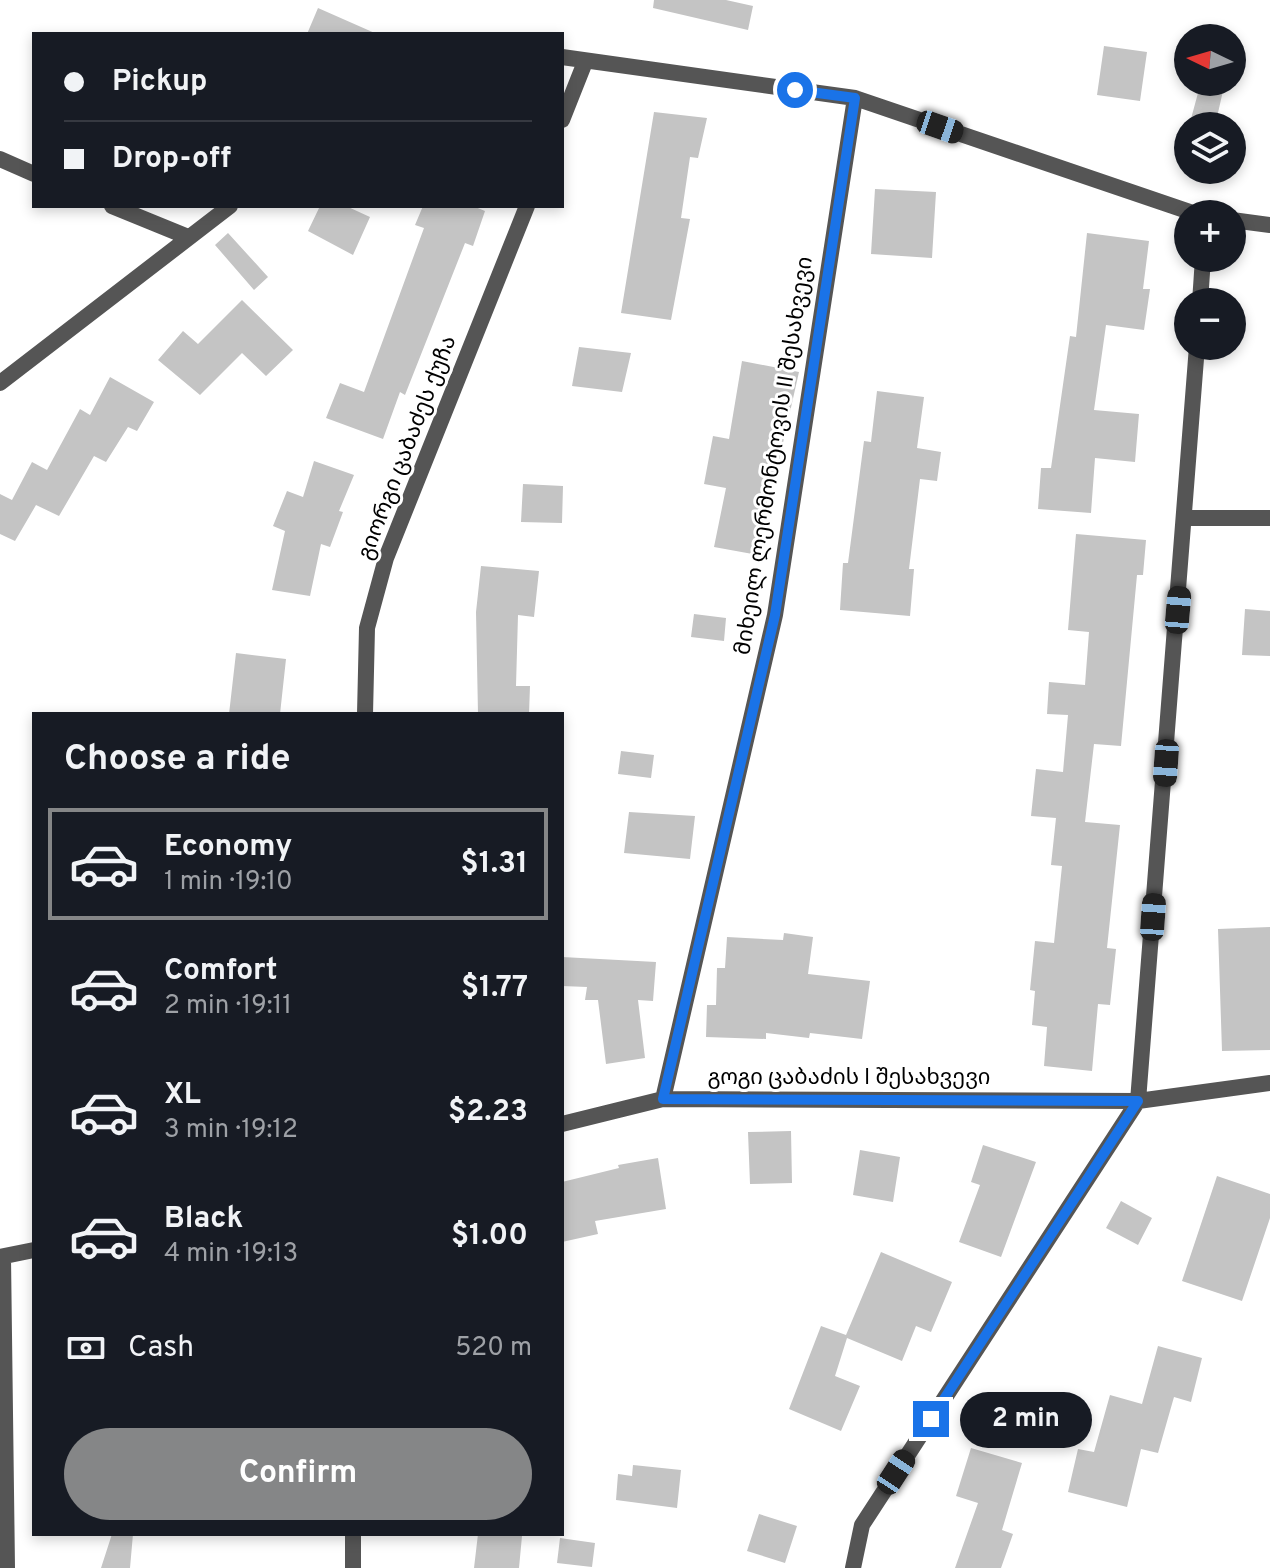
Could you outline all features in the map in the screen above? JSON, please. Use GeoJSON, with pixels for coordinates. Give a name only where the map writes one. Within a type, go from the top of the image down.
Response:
{"type":"FeatureCollection","features":[{"type":"Feature","properties":{"kind":"street"},"geometry":{"type":"LineString","coordinates":[[564,57],[855,98],[1174,207]]}},
{"type":"Feature","properties":{"kind":"street"},"geometry":{"type":"LineString","coordinates":[[564,115],[585,62]]}},
{"type":"Feature","properties":{"kind":"street","name":"მიხეილ ლერმონტოვის II შესახვევი"},"geometry":{"type":"LineString","coordinates":[[663,1099],[775,615],[855,98]]}},
{"type":"Feature","properties":{"kind":"street"},"geometry":{"type":"LineString","coordinates":[[0,159],[32,173]]}},
{"type":"Feature","properties":{"kind":"street"},"geometry":{"type":"LineString","coordinates":[[117,208],[188,237]]}},
{"type":"Feature","properties":{"kind":"street"},"geometry":{"type":"LineString","coordinates":[[0,383],[227,208]]}},
{"type":"Feature","properties":{"kind":"street","name":"გიორგი ცაბაძეს ქუჩა"},"geometry":{"type":"LineString","coordinates":[[365,712],[367,628],[386,558],[526,208]]}},
{"type":"Feature","properties":{"kind":"street"},"geometry":{"type":"LineString","coordinates":[[1246,222],[1270,225]]}},
{"type":"Feature","properties":{"kind":"street"},"geometry":{"type":"LineString","coordinates":[[853,1568],[862,1525],[1138,1101],[1196,360]]}},
{"type":"Feature","properties":{"kind":"street"},"geometry":{"type":"LineString","coordinates":[[1186,518],[1270,518]]}},
{"type":"Feature","properties":{"kind":"street","name":"გოგი ცაბაძის I შესახვევი"},"geometry":{"type":"LineString","coordinates":[[564,1124],[663,1099],[1138,1101],[1270,1083]]}},
{"type":"Feature","properties":{"kind":"street"},"geometry":{"type":"LineString","coordinates":[[7,1568],[2,1257],[32,1250]]}},
{"type":"Feature","properties":{"kind":"street"},"geometry":{"type":"LineString","coordinates":[[353,1536],[353,1568]]}},
{"type":"Feature","properties":{"kind":"building"},"geometry":{"type":"Polygon","coordinates":[[[654,0],[726,0],[753,6],[748,30],[653,8],[654,0]]]}},
{"type":"Feature","properties":{"kind":"building"},"geometry":{"type":"Polygon","coordinates":[[[318,8],[372,32],[308,32],[318,8]]]}},
{"type":"Feature","properties":{"kind":"building"},"geometry":{"type":"Polygon","coordinates":[[[1104,46],[1147,52],[1140,101],[1097,95],[1104,46]]]}},
{"type":"Feature","properties":{"kind":"building"},"geometry":{"type":"Polygon","coordinates":[[[1197,96],[1222,96],[1218,112],[1193,112],[1197,96]]]}},
{"type":"Feature","properties":{"kind":"building"},"geometry":{"type":"Polygon","coordinates":[[[654,112],[707,118],[698,158],[690,157],[681,218],[690,219],[671,320],[621,313],[654,112]]]}},
{"type":"Feature","properties":{"kind":"building"},"geometry":{"type":"Polygon","coordinates":[[[875,189],[936,192],[932,258],[871,254],[875,189]]]}},
{"type":"Feature","properties":{"kind":"building"},"geometry":{"type":"Polygon","coordinates":[[[319,208],[350,208],[370,217],[353,255],[308,231],[319,208]]]}},
{"type":"Feature","properties":{"kind":"building"},"geometry":{"type":"Polygon","coordinates":[[[422,208],[478,208],[485,211],[473,246],[465,243],[405,395],[400,392],[383,439],[326,418],[340,383],[364,392],[424,228],[415,225],[422,208]]]}},
{"type":"Feature","properties":{"kind":"building"},"geometry":{"type":"Polygon","coordinates":[[[228,233],[268,277],[254,290],[215,245],[228,233]]]}},
{"type":"Feature","properties":{"kind":"building"},"geometry":{"type":"Polygon","coordinates":[[[1087,233],[1149,241],[1143,289],[1150,289],[1144,330],[1106,325],[1094,410],[1139,414],[1135,462],[1095,458],[1091,513],[1038,509],[1041,468],[1051,468],[1070,336],[1076,337],[1087,233]]]}},
{"type":"Feature","properties":{"kind":"building"},"geometry":{"type":"Polygon","coordinates":[[[242,300],[293,350],[266,376],[242,353],[200,395],[158,360],[183,331],[198,344],[242,300]]]}},
{"type":"Feature","properties":{"kind":"building"},"geometry":{"type":"Polygon","coordinates":[[[579,347],[631,353],[622,392],[572,386],[579,347]]]}},
{"type":"Feature","properties":{"kind":"building"},"geometry":{"type":"Polygon","coordinates":[[[742,361],[799,372],[771,496],[768,496],[758,555],[714,547],[726,488],[704,484],[713,436],[729,439],[742,361]]]}},
{"type":"Feature","properties":{"kind":"building"},"geometry":{"type":"Polygon","coordinates":[[[110,377],[154,402],[137,431],[128,427],[106,462],[94,456],[59,516],[36,505],[15,541],[0,534],[0,494],[12,500],[32,462],[47,470],[80,409],[90,415],[110,377]]]}},
{"type":"Feature","properties":{"kind":"building"},"geometry":{"type":"Polygon","coordinates":[[[877,391],[924,397],[917,448],[941,452],[937,481],[920,479],[909,569],[914,569],[910,616],[840,610],[843,563],[848,563],[864,441],[871,442],[877,391]]]}},
{"type":"Feature","properties":{"kind":"building"},"geometry":{"type":"Polygon","coordinates":[[[314,461],[354,475],[339,511],[343,512],[330,547],[321,544],[310,596],[272,590],[285,531],[273,526],[287,491],[303,497],[314,461]]]}},
{"type":"Feature","properties":{"kind":"building"},"geometry":{"type":"Polygon","coordinates":[[[523,484],[563,486],[562,523],[521,522],[523,484]]]}},
{"type":"Feature","properties":{"kind":"building"},"geometry":{"type":"Polygon","coordinates":[[[1076,534],[1146,540],[1143,575],[1137,575],[1121,746],[1094,744],[1085,822],[1120,825],[1107,948],[1116,949],[1110,1005],[1098,1004],[1092,1071],[1044,1066],[1047,1027],[1032,1025],[1035,991],[1030,990],[1035,941],[1054,943],[1062,866],[1051,865],[1056,818],[1031,816],[1036,769],[1063,772],[1068,715],[1047,714],[1049,682],[1085,685],[1089,632],[1068,630],[1076,534]]]}},
{"type":"Feature","properties":{"kind":"building"},"geometry":{"type":"Polygon","coordinates":[[[481,566],[539,571],[534,617],[518,615],[516,686],[530,686],[529,712],[478,712],[476,612],[481,566]]]}},
{"type":"Feature","properties":{"kind":"building"},"geometry":{"type":"Polygon","coordinates":[[[1245,609],[1270,611],[1270,656],[1242,655],[1245,609]]]}},
{"type":"Feature","properties":{"kind":"building"},"geometry":{"type":"Polygon","coordinates":[[[694,614],[726,618],[724,641],[691,637],[694,614]]]}},
{"type":"Feature","properties":{"kind":"building"},"geometry":{"type":"Polygon","coordinates":[[[236,653],[286,659],[280,712],[229,712],[236,653]]]}},
{"type":"Feature","properties":{"kind":"building"},"geometry":{"type":"Polygon","coordinates":[[[621,751],[654,755],[651,778],[618,774],[621,751]]]}},
{"type":"Feature","properties":{"kind":"building"},"geometry":{"type":"Polygon","coordinates":[[[629,812],[695,816],[690,859],[624,853],[629,812]]]}},
{"type":"Feature","properties":{"kind":"building"},"geometry":{"type":"Polygon","coordinates":[[[1270,927],[1270,1050],[1222,1051],[1218,929],[1270,927]]]}},
{"type":"Feature","properties":{"kind":"building"},"geometry":{"type":"Polygon","coordinates":[[[784,933],[813,937],[808,974],[870,981],[862,1039],[810,1033],[809,1038],[766,1033],[766,1039],[706,1037],[707,1005],[716,1005],[717,968],[725,968],[727,937],[783,940],[784,933]]]}},
{"type":"Feature","properties":{"kind":"building"},"geometry":{"type":"Polygon","coordinates":[[[564,957],[656,962],[653,1001],[638,1000],[645,1058],[606,1064],[598,1000],[585,1000],[587,987],[564,986],[564,957]]]}},
{"type":"Feature","properties":{"kind":"building"},"geometry":{"type":"Polygon","coordinates":[[[791,1131],[792,1183],[750,1184],[748,1132],[791,1131]]]}},
{"type":"Feature","properties":{"kind":"building"},"geometry":{"type":"Polygon","coordinates":[[[983,1145],[1036,1162],[1001,1257],[959,1242],[980,1185],[971,1182],[983,1145]]]}},
{"type":"Feature","properties":{"kind":"building"},"geometry":{"type":"Polygon","coordinates":[[[860,1150],[900,1157],[893,1202],[853,1195],[860,1150]]]}},
{"type":"Feature","properties":{"kind":"building"},"geometry":{"type":"Polygon","coordinates":[[[658,1158],[666,1209],[595,1221],[598,1234],[564,1242],[564,1182],[619,1168],[618,1165],[658,1158]]]}},
{"type":"Feature","properties":{"kind":"building"},"geometry":{"type":"Polygon","coordinates":[[[1217,1176],[1270,1194],[1270,1218],[1242,1301],[1182,1281],[1217,1176]]]}},
{"type":"Feature","properties":{"kind":"building"},"geometry":{"type":"Polygon","coordinates":[[[1121,1201],[1152,1218],[1138,1245],[1106,1228],[1121,1201]]]}},
{"type":"Feature","properties":{"kind":"building"},"geometry":{"type":"Polygon","coordinates":[[[881,1252],[952,1282],[931,1332],[916,1326],[902,1361],[847,1338],[835,1376],[860,1386],[841,1431],[789,1409],[821,1326],[846,1335],[881,1252]]]}},
{"type":"Feature","properties":{"kind":"building"},"geometry":{"type":"Polygon","coordinates":[[[1158,1346],[1202,1358],[1191,1402],[1174,1397],[1158,1453],[1141,1449],[1127,1507],[1068,1492],[1078,1449],[1094,1452],[1110,1395],[1142,1404],[1158,1346]]]}},
{"type":"Feature","properties":{"kind":"building"},"geometry":{"type":"Polygon","coordinates":[[[971,1448],[1022,1463],[1002,1530],[1013,1534],[1001,1568],[955,1568],[978,1503],[956,1496],[971,1448]]]}},
{"type":"Feature","properties":{"kind":"building"},"geometry":{"type":"Polygon","coordinates":[[[633,1465],[681,1470],[677,1508],[616,1500],[618,1474],[632,1476],[633,1465]]]}},
{"type":"Feature","properties":{"kind":"building"},"geometry":{"type":"Polygon","coordinates":[[[759,1514],[797,1526],[785,1563],[747,1551],[759,1514]]]}},
{"type":"Feature","properties":{"kind":"building"},"geometry":{"type":"Polygon","coordinates":[[[111,1536],[133,1536],[130,1568],[101,1568],[111,1536]]]}},
{"type":"Feature","properties":{"kind":"building"},"geometry":{"type":"Polygon","coordinates":[[[478,1536],[522,1536],[519,1568],[474,1568],[478,1536]]]}},
{"type":"Feature","properties":{"kind":"building"},"geometry":{"type":"Polygon","coordinates":[[[560,1538],[595,1543],[592,1567],[557,1563],[560,1538]]]}},
{"type":"Feature","properties":{"kind":"route"},"geometry":{"type":"LineString","coordinates":[[795,90],[855,98],[775,615],[663,1099],[1138,1101],[931,1419]]}}]}
